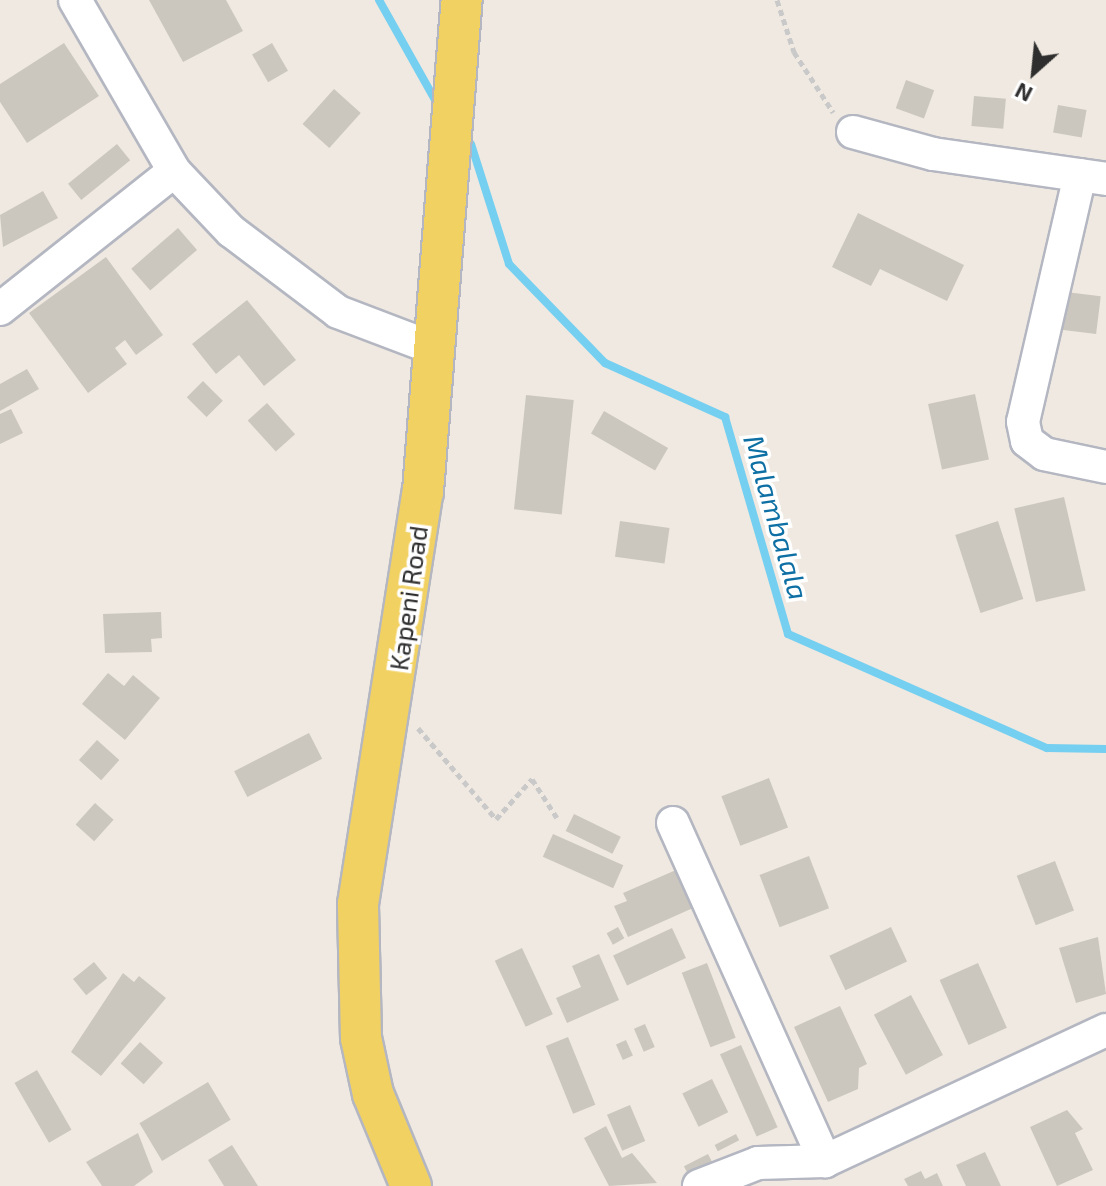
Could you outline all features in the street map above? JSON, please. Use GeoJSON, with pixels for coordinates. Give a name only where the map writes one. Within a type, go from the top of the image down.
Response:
{"type":"FeatureCollection","features":[{"type":"Feature","properties":{"kind":"main road","name":"Kapeni Road"},"geometry":{"type":"LineString","coordinates":[[411,1186],[373,1094],[355,981],[358,904],[394,699],[433,348],[462,0]]}},
{"type":"Feature","properties":{"kind":"street"},"geometry":{"type":"LineString","coordinates":[[75,0],[174,171],[231,231],[302,289],[373,328],[433,348]]}},
{"type":"Feature","properties":{"kind":"street"},"geometry":{"type":"LineString","coordinates":[[853,132],[933,154],[1093,177],[1023,422],[1027,441],[1044,454],[1106,467]]}},
{"type":"Feature","properties":{"kind":"street"},"geometry":{"type":"LineString","coordinates":[[0,309],[174,171]]}},
{"type":"Feature","properties":{"kind":"street"},"geometry":{"type":"LineString","coordinates":[[673,823],[825,1161]]}},
{"type":"Feature","properties":{"kind":"street"},"geometry":{"type":"LineString","coordinates":[[699,1186],[790,1173],[825,1161],[1106,1030]]}},
{"type":"Feature","properties":{"kind":"path"},"geometry":{"type":"LineString","coordinates":[[777,0],[794,52],[853,132]]}},
{"type":"Feature","properties":{"kind":"path"},"geometry":{"type":"LineString","coordinates":[[394,699],[496,819],[532,779],[557,818]]}},
{"type":"Feature","properties":{"kind":"building"},"geometry":{"type":"Polygon","coordinates":[[[149,0],[226,0],[243,31],[183,62],[149,0]]]}},
{"type":"Feature","properties":{"kind":"building"},"geometry":{"type":"Polygon","coordinates":[[[64,43],[99,96],[27,143],[0,102],[0,84],[64,43]]]}},
{"type":"Feature","properties":{"kind":"building"},"geometry":{"type":"Polygon","coordinates":[[[272,43],[288,71],[268,82],[252,55],[272,43]]]}},
{"type":"Feature","properties":{"kind":"building"},"geometry":{"type":"Polygon","coordinates":[[[906,80],[934,90],[924,118],[896,108],[906,80]]]}},
{"type":"Feature","properties":{"kind":"building"},"geometry":{"type":"Polygon","coordinates":[[[334,89],[361,113],[329,148],[303,124],[334,89]]]}},
{"type":"Feature","properties":{"kind":"building"},"geometry":{"type":"Polygon","coordinates":[[[974,96],[1006,99],[1003,129],[971,126],[974,96]]]}},
{"type":"Feature","properties":{"kind":"building"},"geometry":{"type":"Polygon","coordinates":[[[1058,105],[1087,110],[1082,138],[1053,133],[1058,105]]]}},
{"type":"Feature","properties":{"kind":"building"},"geometry":{"type":"Polygon","coordinates":[[[117,144],[130,160],[81,200],[68,184],[117,144]]]}},
{"type":"Feature","properties":{"kind":"building"},"geometry":{"type":"Polygon","coordinates":[[[43,191],[58,218],[3,247],[0,215],[43,191]]]}},
{"type":"Feature","properties":{"kind":"building"},"geometry":{"type":"Polygon","coordinates":[[[858,213],[964,265],[947,301],[880,269],[871,286],[832,267],[858,213]]]}},
{"type":"Feature","properties":{"kind":"building"},"geometry":{"type":"Polygon","coordinates":[[[178,228],[197,250],[150,291],[131,269],[178,228]]]}},
{"type":"Feature","properties":{"kind":"building"},"geometry":{"type":"Polygon","coordinates":[[[106,257],[163,335],[136,355],[125,340],[115,348],[127,364],[88,393],[29,313],[106,257]]]}},
{"type":"Feature","properties":{"kind":"building"},"geometry":{"type":"Polygon","coordinates":[[[1066,292],[1101,296],[1096,334],[1061,330],[1066,292]]]}},
{"type":"Feature","properties":{"kind":"building"},"geometry":{"type":"Polygon","coordinates":[[[247,300],[296,360],[264,386],[239,355],[216,374],[192,344],[247,300]]]}},
{"type":"Feature","properties":{"kind":"building"},"geometry":{"type":"Polygon","coordinates":[[[27,369],[39,389],[0,411],[0,384],[27,369]]]}},
{"type":"Feature","properties":{"kind":"building"},"geometry":{"type":"Polygon","coordinates":[[[203,381],[223,401],[207,417],[187,397],[203,381]]]}},
{"type":"Feature","properties":{"kind":"building"},"geometry":{"type":"Polygon","coordinates":[[[975,394],[989,460],[942,470],[928,404],[975,394]]]}},
{"type":"Feature","properties":{"kind":"building"},"geometry":{"type":"Polygon","coordinates":[[[526,395],[574,400],[562,514],[514,509],[526,395]]]}},
{"type":"Feature","properties":{"kind":"building"},"geometry":{"type":"Polygon","coordinates":[[[267,403],[295,434],[276,452],[248,420],[267,403]]]}},
{"type":"Feature","properties":{"kind":"building"},"geometry":{"type":"Polygon","coordinates":[[[11,409],[23,433],[0,444],[0,414],[11,409]]]}},
{"type":"Feature","properties":{"kind":"building"},"geometry":{"type":"Polygon","coordinates":[[[604,411],[668,448],[655,471],[591,434],[604,411]]]}},
{"type":"Feature","properties":{"kind":"building"},"geometry":{"type":"Polygon","coordinates":[[[1064,497],[1086,591],[1036,602],[1014,508],[1064,497]]]}},
{"type":"Feature","properties":{"kind":"building"},"geometry":{"type":"Polygon","coordinates":[[[620,521],[670,528],[665,564],[615,557],[620,521]]]}},
{"type":"Feature","properties":{"kind":"building"},"geometry":{"type":"Polygon","coordinates":[[[998,521],[1023,599],[981,613],[955,535],[998,521]]]}},
{"type":"Feature","properties":{"kind":"building"},"geometry":{"type":"Polygon","coordinates":[[[161,612],[162,638],[151,639],[152,652],[105,653],[103,614],[161,612]]]}},
{"type":"Feature","properties":{"kind":"building"},"geometry":{"type":"Polygon","coordinates":[[[108,673],[124,686],[133,675],[160,698],[125,740],[82,704],[108,673]]]}},
{"type":"Feature","properties":{"kind":"building"},"geometry":{"type":"Polygon","coordinates":[[[309,733],[322,759],[247,797],[234,771],[309,733]]]}},
{"type":"Feature","properties":{"kind":"building"},"geometry":{"type":"Polygon","coordinates":[[[97,740],[119,760],[101,780],[79,760],[97,740]]]}},
{"type":"Feature","properties":{"kind":"building"},"geometry":{"type":"Polygon","coordinates":[[[769,778],[788,827],[740,846],[721,796],[769,778]]]}},
{"type":"Feature","properties":{"kind":"building"},"geometry":{"type":"Polygon","coordinates":[[[95,803],[114,820],[94,841],[76,825],[95,803]]]}},
{"type":"Feature","properties":{"kind":"building"},"geometry":{"type":"Polygon","coordinates":[[[574,814],[621,837],[612,854],[566,831],[574,814]]]}},
{"type":"Feature","properties":{"kind":"building"},"geometry":{"type":"Polygon","coordinates":[[[553,834],[623,865],[613,888],[543,857],[553,834]]]}},
{"type":"Feature","properties":{"kind":"building"},"geometry":{"type":"Polygon","coordinates":[[[809,856],[829,908],[780,927],[760,875],[809,856]]]}},
{"type":"Feature","properties":{"kind":"building"},"geometry":{"type":"Polygon","coordinates":[[[1055,861],[1074,910],[1036,925],[1017,876],[1055,861]]]}},
{"type":"Feature","properties":{"kind":"building"},"geometry":{"type":"Polygon","coordinates":[[[676,870],[693,908],[628,937],[614,906],[627,901],[623,893],[676,870]]]}},
{"type":"Feature","properties":{"kind":"building"},"geometry":{"type":"Polygon","coordinates":[[[618,927],[624,938],[613,945],[607,933],[618,927]]]}},
{"type":"Feature","properties":{"kind":"building"},"geometry":{"type":"Polygon","coordinates":[[[891,927],[907,961],[845,990],[829,956],[891,927]]]}},
{"type":"Feature","properties":{"kind":"building"},"geometry":{"type":"Polygon","coordinates":[[[672,928],[686,958],[627,985],[613,955],[672,928]]]}},
{"type":"Feature","properties":{"kind":"building"},"geometry":{"type":"Polygon","coordinates":[[[1098,937],[1106,994],[1076,1003],[1059,948],[1098,937]]]}},
{"type":"Feature","properties":{"kind":"building"},"geometry":{"type":"Polygon","coordinates":[[[522,948],[553,1014],[526,1027],[495,961],[522,948]]]}},
{"type":"Feature","properties":{"kind":"building"},"geometry":{"type":"Polygon","coordinates":[[[599,954],[619,1000],[567,1023],[556,998],[581,987],[572,966],[599,954]]]}},
{"type":"Feature","properties":{"kind":"building"},"geometry":{"type":"Polygon","coordinates":[[[94,962],[107,978],[86,995],[73,979],[94,962]]]}},
{"type":"Feature","properties":{"kind":"building"},"geometry":{"type":"Polygon","coordinates":[[[707,963],[736,1038],[710,1047],[682,973],[707,963]]]}},
{"type":"Feature","properties":{"kind":"building"},"geometry":{"type":"Polygon","coordinates":[[[978,963],[1007,1028],[969,1045],[940,980],[978,963]]]}},
{"type":"Feature","properties":{"kind":"building"},"geometry":{"type":"Polygon","coordinates":[[[123,973],[134,982],[139,976],[166,998],[101,1076],[71,1052],[123,973]]]}},
{"type":"Feature","properties":{"kind":"building"},"geometry":{"type":"Polygon","coordinates":[[[911,995],[943,1055],[906,1075],[874,1015],[911,995]]]}},
{"type":"Feature","properties":{"kind":"building"},"geometry":{"type":"Polygon","coordinates":[[[840,1006],[867,1064],[859,1068],[858,1089],[828,1102],[794,1027],[840,1006]]]}},
{"type":"Feature","properties":{"kind":"building"},"geometry":{"type":"Polygon","coordinates":[[[645,1024],[655,1047],[644,1052],[634,1029],[645,1024]]]}},
{"type":"Feature","properties":{"kind":"building"},"geometry":{"type":"Polygon","coordinates":[[[568,1037],[595,1105],[573,1114],[546,1046],[568,1037]]]}},
{"type":"Feature","properties":{"kind":"building"},"geometry":{"type":"Polygon","coordinates":[[[626,1040],[633,1056],[623,1060],[616,1044],[626,1040]]]}},
{"type":"Feature","properties":{"kind":"building"},"geometry":{"type":"Polygon","coordinates":[[[140,1042],[163,1063],[144,1084],[121,1064],[140,1042]]]}},
{"type":"Feature","properties":{"kind":"building"},"geometry":{"type":"Polygon","coordinates":[[[741,1045],[778,1127],[757,1137],[720,1054],[741,1045]]]}},
{"type":"Feature","properties":{"kind":"building"},"geometry":{"type":"Polygon","coordinates":[[[37,1070],[72,1130],[49,1143],[14,1083],[37,1070]]]}},
{"type":"Feature","properties":{"kind":"building"},"geometry":{"type":"Polygon","coordinates":[[[712,1079],[728,1112],[699,1127],[682,1093],[712,1079]]]}},
{"type":"Feature","properties":{"kind":"building"},"geometry":{"type":"Polygon","coordinates":[[[208,1082],[231,1120],[162,1161],[139,1123],[208,1082]]]}},
{"type":"Feature","properties":{"kind":"building"},"geometry":{"type":"Polygon","coordinates":[[[630,1105],[645,1141],[622,1151],[607,1115],[630,1105]]]}},
{"type":"Feature","properties":{"kind":"building"},"geometry":{"type":"Polygon","coordinates":[[[1067,1110],[1083,1129],[1075,1133],[1093,1170],[1057,1186],[1030,1127],[1067,1110]]]}},
{"type":"Feature","properties":{"kind":"building"},"geometry":{"type":"Polygon","coordinates":[[[606,1126],[622,1158],[632,1153],[657,1183],[609,1186],[584,1138],[606,1126]]]}},
{"type":"Feature","properties":{"kind":"building"},"geometry":{"type":"Polygon","coordinates":[[[138,1133],[153,1172],[134,1186],[102,1186],[86,1162],[138,1133]]]}},
{"type":"Feature","properties":{"kind":"building"},"geometry":{"type":"Polygon","coordinates":[[[736,1134],[739,1140],[718,1151],[715,1145],[736,1134]]]}},
{"type":"Feature","properties":{"kind":"building"},"geometry":{"type":"Polygon","coordinates":[[[232,1145],[258,1186],[224,1186],[208,1160],[232,1145]]]}},
{"type":"Feature","properties":{"kind":"building"},"geometry":{"type":"Polygon","coordinates":[[[985,1152],[1001,1186],[966,1186],[956,1165],[985,1152]]]}},
{"type":"Feature","properties":{"kind":"building"},"geometry":{"type":"Polygon","coordinates":[[[708,1154],[712,1162],[688,1174],[684,1166],[708,1154]]]}},
{"type":"Feature","properties":{"kind":"building"},"geometry":{"type":"Polygon","coordinates":[[[921,1171],[925,1179],[937,1173],[943,1186],[908,1186],[904,1179],[921,1171]]]}},
{"type":"Feature","properties":{"kind":"waterway","name":"Malambalala"},"geometry":{"type":"LineString","coordinates":[[379,0],[439,107]]}},
{"type":"Feature","properties":{"kind":"waterway","name":"Malambalala"},"geometry":{"type":"LineString","coordinates":[[471,144],[509,264],[605,363],[725,417],[788,634],[1047,748],[1106,749]]}}]}
